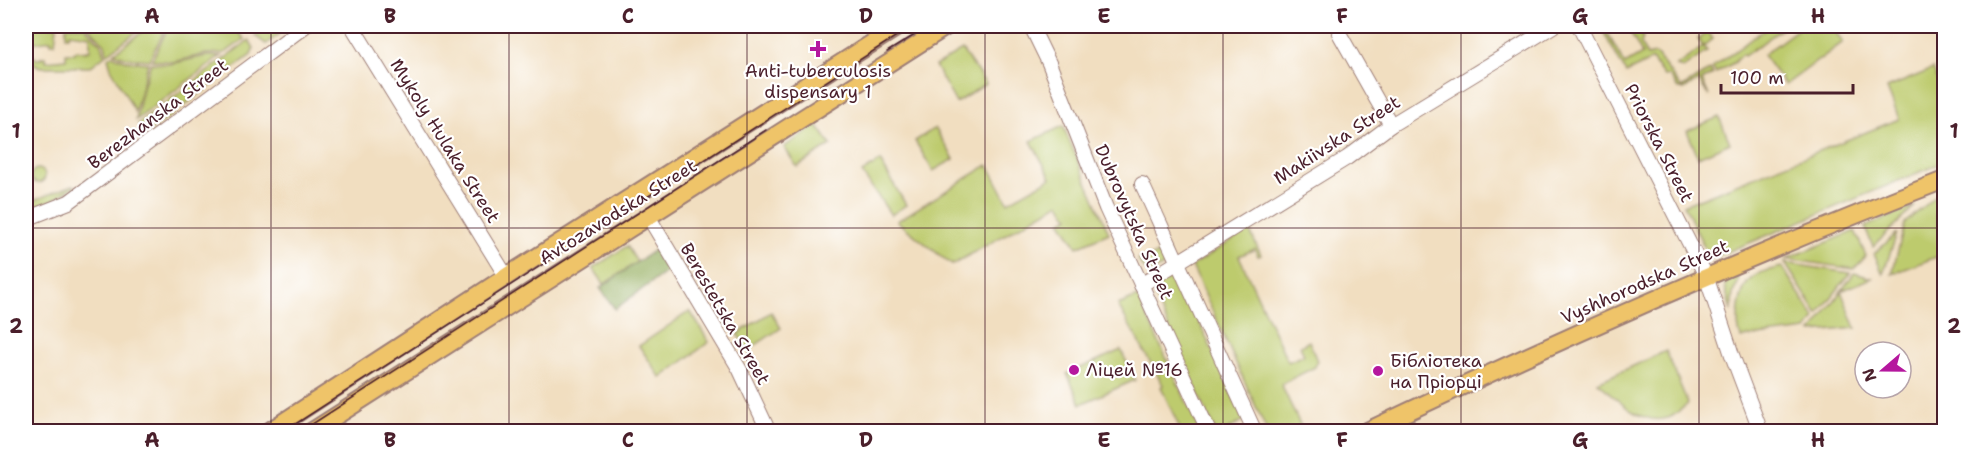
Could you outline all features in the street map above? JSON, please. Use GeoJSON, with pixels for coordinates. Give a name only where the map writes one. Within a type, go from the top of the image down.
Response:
{"type":"FeatureCollection","features":[{"type":"Feature","properties":{"kind":"main road","name":"Avtozavodska Street"},"geometry":{"type":"LineString","coordinates":[[268,432],[506,276],[899,26]]}},
{"type":"Feature","properties":{"kind":"main road","name":"Avtozavodska Street"},"geometry":{"type":"LineString","coordinates":[[311,432],[947,26]]}},
{"type":"Feature","properties":{"kind":"main road","name":"Vyshhorodska Street"},"geometry":{"type":"LineString","coordinates":[[1365,432],[1525,356],[1707,276],[1944,180]]}},
{"type":"Feature","properties":{"kind":"street","name":"Berezhanska Street"},"geometry":{"type":"LineString","coordinates":[[26,219],[69,202],[305,26]]}},
{"type":"Feature","properties":{"kind":"street","name":"Mykoly Hulaka Street"},"geometry":{"type":"LineString","coordinates":[[352,26],[506,276]]}},
{"type":"Feature","properties":{"kind":"street","name":"Dubrovytska Street"},"geometry":{"type":"LineString","coordinates":[[1031,26],[1050,67],[1106,208],[1209,432]]}},
{"type":"Feature","properties":{"kind":"street","name":"Makiivska Street"},"geometry":{"type":"LineString","coordinates":[[1142,285],[1347,158],[1391,126],[1553,26]]}},
{"type":"Feature","properties":{"kind":"street","name":"Priorska Street"},"geometry":{"type":"LineString","coordinates":[[1580,26],[1707,276],[1732,355],[1761,432]]}},
{"type":"Feature","properties":{"kind":"street"},"geometry":{"type":"LineString","coordinates":[[1339,33],[1391,126]]}},
{"type":"Feature","properties":{"kind":"street","name":"Dubrovytska Street"},"geometry":{"type":"LineString","coordinates":[[1142,184],[1255,432]]}},
{"type":"Feature","properties":{"kind":"street","name":"Berestetska Street"},"geometry":{"type":"LineString","coordinates":[[648,216],[740,370],[769,432]]}},
{"type":"Feature","properties":{"kind":"green space"},"geometry":{"type":"Polygon","coordinates":[[[33,26],[57,26],[55,43],[51,43],[51,40],[31,43],[31,57],[41,59],[45,57],[46,61],[66,59],[66,53],[90,50],[90,36],[70,33],[66,36],[66,26],[84,26],[102,45],[105,55],[90,67],[40,67],[26,59],[26,34],[33,26]]]}},
{"type":"Feature","properties":{"kind":"green space"},"geometry":{"type":"Polygon","coordinates":[[[87,26],[144,26],[107,54],[105,44],[87,26]]]}},
{"type":"Feature","properties":{"kind":"green space"},"geometry":{"type":"Polygon","coordinates":[[[150,26],[167,26],[149,60],[127,58],[114,53],[150,26]]]}},
{"type":"Feature","properties":{"kind":"green space"},"geometry":{"type":"Polygon","coordinates":[[[169,26],[233,26],[244,39],[225,53],[206,54],[173,62],[152,60],[169,26]]]}},
{"type":"Feature","properties":{"kind":"green space"},"geometry":{"type":"Polygon","coordinates":[[[269,26],[290,26],[266,44],[255,36],[269,26]]]}},
{"type":"Feature","properties":{"kind":"green space"},"geometry":{"type":"Polygon","coordinates":[[[1600,26],[1615,26],[1606,31],[1625,64],[1642,54],[1629,30],[1636,26],[1643,36],[1641,44],[1647,56],[1657,55],[1681,88],[1710,70],[1713,74],[1702,80],[1709,96],[1699,81],[1683,89],[1678,89],[1669,76],[1664,76],[1652,60],[1626,73],[1600,26]]]}},
{"type":"Feature","properties":{"kind":"green space"},"geometry":{"type":"Polygon","coordinates":[[[1769,26],[1786,26],[1716,73],[1712,68],[1769,26]]]}},
{"type":"Feature","properties":{"kind":"green space"},"geometry":{"type":"Polygon","coordinates":[[[1802,26],[1831,26],[1843,42],[1785,85],[1763,55],[1802,26]]]}},
{"type":"Feature","properties":{"kind":"green space"},"geometry":{"type":"Polygon","coordinates":[[[1708,32],[1713,39],[1704,46],[1707,51],[1683,68],[1676,66],[1703,47],[1698,39],[1708,32]]]}},
{"type":"Feature","properties":{"kind":"green space"},"geometry":{"type":"Polygon","coordinates":[[[249,40],[254,48],[251,55],[148,133],[138,124],[249,40]]]}},
{"type":"Feature","properties":{"kind":"green space"},"geometry":{"type":"Polygon","coordinates":[[[962,50],[986,84],[956,103],[935,66],[962,50]]]}},
{"type":"Feature","properties":{"kind":"green space"},"geometry":{"type":"Polygon","coordinates":[[[112,55],[127,61],[148,63],[135,112],[111,68],[108,58],[112,55]]]}},
{"type":"Feature","properties":{"kind":"green space"},"geometry":{"type":"Polygon","coordinates":[[[206,56],[221,56],[136,120],[151,63],[170,64],[206,56]]]}},
{"type":"Feature","properties":{"kind":"green space"},"geometry":{"type":"Polygon","coordinates":[[[1933,69],[1944,97],[1944,162],[1713,258],[1708,255],[1684,205],[1899,119],[1887,88],[1933,69]]]}},
{"type":"Feature","properties":{"kind":"green space"},"geometry":{"type":"Polygon","coordinates":[[[1719,117],[1730,143],[1698,157],[1687,131],[1719,117]]]}},
{"type":"Feature","properties":{"kind":"green space"},"geometry":{"type":"Polygon","coordinates":[[[817,125],[831,145],[797,167],[784,147],[817,125]]]}},
{"type":"Feature","properties":{"kind":"green space"},"geometry":{"type":"Polygon","coordinates":[[[1063,126],[1109,233],[1077,247],[1061,222],[1069,217],[1060,203],[952,265],[897,221],[988,165],[1008,202],[1051,178],[1031,141],[1063,126]]]}},
{"type":"Feature","properties":{"kind":"green space"},"geometry":{"type":"Polygon","coordinates":[[[935,128],[954,159],[933,171],[915,141],[935,128]]]}},
{"type":"Feature","properties":{"kind":"green space"},"geometry":{"type":"Polygon","coordinates":[[[880,161],[906,205],[891,215],[862,173],[880,161]]]}},
{"type":"Feature","properties":{"kind":"green space"},"geometry":{"type":"Polygon","coordinates":[[[38,169],[43,171],[45,176],[43,181],[38,183],[33,181],[31,176],[33,171],[38,169]]]}},
{"type":"Feature","properties":{"kind":"green space"},"geometry":{"type":"Polygon","coordinates":[[[72,185],[75,186],[53,200],[26,210],[26,194],[28,203],[72,185]]]}},
{"type":"Feature","properties":{"kind":"green space"},"geometry":{"type":"Polygon","coordinates":[[[1935,197],[1941,198],[1944,203],[1943,219],[1941,213],[1936,215],[1940,229],[1944,226],[1944,254],[1892,274],[1905,223],[1935,197]]]}},
{"type":"Feature","properties":{"kind":"green space"},"geometry":{"type":"Polygon","coordinates":[[[1915,206],[1873,247],[1865,227],[1915,206]]]}},
{"type":"Feature","properties":{"kind":"green space"},"geometry":{"type":"Polygon","coordinates":[[[1249,229],[1261,255],[1258,256],[1255,249],[1239,256],[1288,362],[1304,355],[1300,346],[1309,341],[1317,361],[1315,367],[1281,384],[1303,431],[1267,431],[1192,266],[1249,229]]]}},
{"type":"Feature","properties":{"kind":"green space"},"geometry":{"type":"Polygon","coordinates":[[[1855,231],[1866,256],[1854,269],[1786,259],[1855,231]]]}},
{"type":"Feature","properties":{"kind":"green space"},"geometry":{"type":"Polygon","coordinates":[[[1897,233],[1883,274],[1874,254],[1897,233]]]}},
{"type":"Feature","properties":{"kind":"green space"},"geometry":{"type":"Polygon","coordinates":[[[627,246],[637,262],[604,284],[593,268],[627,246]]]}},
{"type":"Feature","properties":{"kind":"green space"},"geometry":{"type":"Polygon","coordinates":[[[656,249],[670,269],[615,309],[600,288],[656,249]]]}},
{"type":"Feature","properties":{"kind":"green space"},"geometry":{"type":"Polygon","coordinates":[[[1168,251],[1169,263],[1152,272],[1143,268],[1138,260],[1168,251]]]}},
{"type":"Feature","properties":{"kind":"green space"},"geometry":{"type":"Polygon","coordinates":[[[1785,263],[1850,273],[1818,315],[1785,263]]]}},
{"type":"Feature","properties":{"kind":"green space"},"geometry":{"type":"Polygon","coordinates":[[[1782,267],[1815,318],[1807,330],[1741,338],[1738,323],[1739,305],[1749,281],[1758,274],[1782,267]]]}},
{"type":"Feature","properties":{"kind":"green space"},"geometry":{"type":"Polygon","coordinates":[[[1854,273],[1872,278],[1841,291],[1854,273]]]}},
{"type":"Feature","properties":{"kind":"green space"},"geometry":{"type":"Polygon","coordinates":[[[1737,275],[1739,281],[1733,293],[1731,311],[1725,287],[1726,282],[1737,275]]]}},
{"type":"Feature","properties":{"kind":"green space"},"geometry":{"type":"Polygon","coordinates":[[[1172,277],[1180,280],[1244,420],[1226,431],[1215,431],[1155,297],[1157,286],[1172,277]]]}},
{"type":"Feature","properties":{"kind":"green space"},"geometry":{"type":"Polygon","coordinates":[[[1841,291],[1856,328],[1812,332],[1841,291]]]}},
{"type":"Feature","properties":{"kind":"green space"},"geometry":{"type":"Polygon","coordinates":[[[1138,297],[1200,431],[1181,431],[1161,387],[1163,385],[1118,305],[1138,297]]]}},
{"type":"Feature","properties":{"kind":"green space"},"geometry":{"type":"Polygon","coordinates":[[[690,311],[709,342],[661,378],[639,346],[690,311]]]}},
{"type":"Feature","properties":{"kind":"green space"},"geometry":{"type":"Polygon","coordinates":[[[771,312],[781,328],[748,350],[737,334],[771,312]]]}},
{"type":"Feature","properties":{"kind":"green space"},"geometry":{"type":"Polygon","coordinates":[[[1121,350],[1135,380],[1081,404],[1067,374],[1121,350]]]}},
{"type":"Feature","properties":{"kind":"green space"},"geometry":{"type":"Polygon","coordinates":[[[1666,351],[1688,404],[1671,417],[1657,419],[1638,415],[1598,382],[1666,351]]]}},
{"type":"Feature","properties":{"kind":"tram line"},"geometry":{"type":"LineString","coordinates":[[283,432],[912,26]]}},
{"type":"Feature","properties":{"kind":"tram line"},"geometry":{"type":"LineString","coordinates":[[887,52],[929,26]]}},
{"type":"Feature","properties":{"kind":"tram line"},"geometry":{"type":"LineString","coordinates":[[300,432],[766,130]]}},
{"type":"Feature","properties":{"kind":"place","name":"Anti-tuberculosis dispensary 1"},"geometry":{"type":"Point","coordinates":[818,49]}},
{"type":"Feature","properties":{"kind":"place","name":"Ліцей №16"},"geometry":{"type":"Point","coordinates":[1074,370]}},
{"type":"Feature","properties":{"kind":"place","name":"Бібліотека на Пріорці"},"geometry":{"type":"Point","coordinates":[1378,371]}}]}
